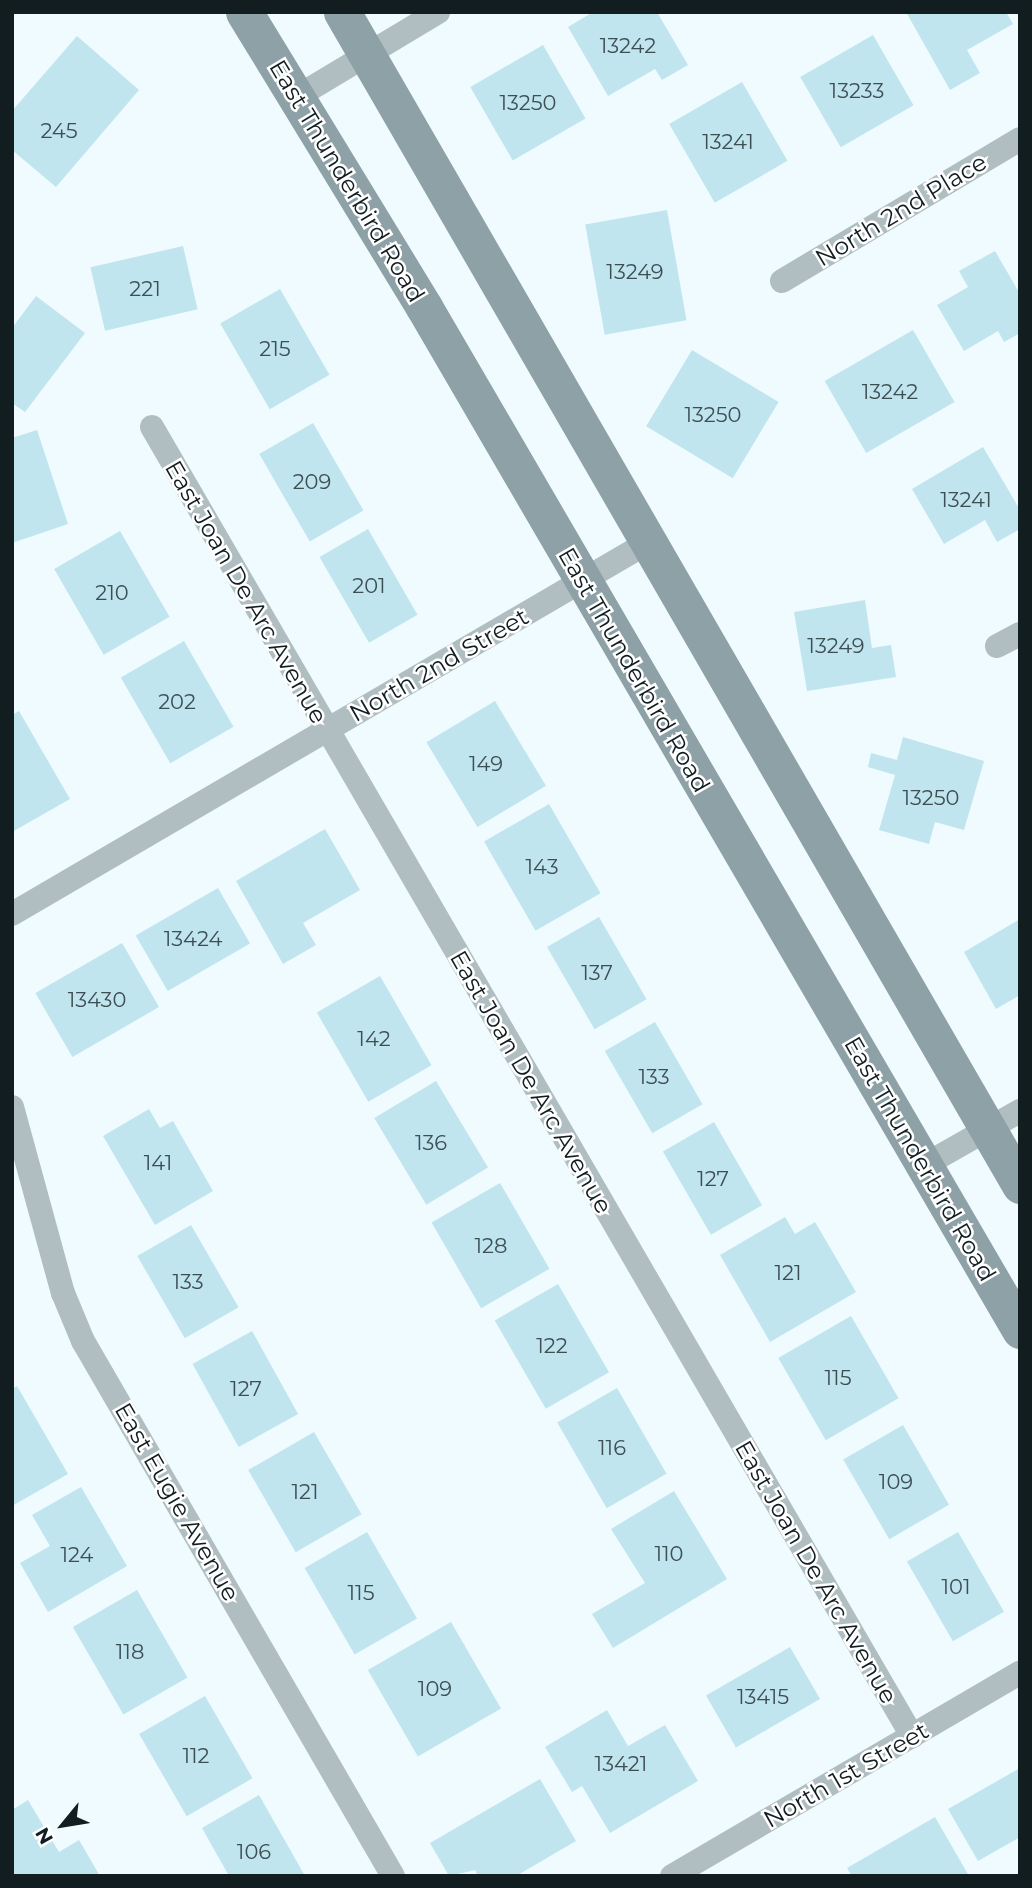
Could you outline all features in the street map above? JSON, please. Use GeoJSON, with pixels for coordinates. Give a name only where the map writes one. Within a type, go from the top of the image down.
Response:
{"type":"FeatureCollection","features":[{"type":"Feature","properties":{"kind":"main road","name":"East Thunderbird Road"},"geometry":{"type":"LineString","coordinates":[[244,12],[584,580],[1020,1330]]}},
{"type":"Feature","properties":{"kind":"main road"},"geometry":{"type":"LineString","coordinates":[[342,12],[1020,1185]]}},
{"type":"Feature","properties":{"kind":"street"},"geometry":{"type":"LineString","coordinates":[[295,98],[438,12]]}},
{"type":"Feature","properties":{"kind":"street","name":"North 2nd Place"},"geometry":{"type":"LineString","coordinates":[[782,281],[1020,139]]}},
{"type":"Feature","properties":{"kind":"street","name":"East Joan De Arc Avenue"},"geometry":{"type":"LineString","coordinates":[[152,427],[912,1736]]}},
{"type":"Feature","properties":{"kind":"street","name":"North 2nd Street"},"geometry":{"type":"LineString","coordinates":[[12,914],[647,543]]}},
{"type":"Feature","properties":{"kind":"street"},"geometry":{"type":"LineString","coordinates":[[997,646],[1020,634]]}},
{"type":"Feature","properties":{"kind":"street","name":"East Eugie Avenue"},"geometry":{"type":"LineString","coordinates":[[12,1107],[63,1293],[83,1341],[393,1876]]}},
{"type":"Feature","properties":{"kind":"street"},"geometry":{"type":"LineString","coordinates":[[923,1166],[1020,1111]]}},
{"type":"Feature","properties":{"kind":"street","name":"North 1st Street"},"geometry":{"type":"LineString","coordinates":[[673,1876],[1020,1673]]}},
{"type":"Feature","properties":{"kind":"building"},"geometry":{"type":"Polygon","coordinates":[[[593,12],[657,12],[688,65],[662,80],[655,69],[608,96],[568,27],[593,12]]]}},
{"type":"Feature","properties":{"kind":"building"},"geometry":{"type":"Polygon","coordinates":[[[906,12],[1006,12],[1013,24],[967,50],[980,73],[950,90],[906,12]]]}},
{"type":"Feature","properties":{"kind":"building"},"geometry":{"type":"Polygon","coordinates":[[[873,35],[914,105],[841,147],[800,77],[873,35]]]}},
{"type":"Feature","properties":{"kind":"building"},"geometry":{"type":"Polygon","coordinates":[[[77,36],[139,90],[56,187],[12,150],[12,111],[77,36]]]}},
{"type":"Feature","properties":{"kind":"building"},"geometry":{"type":"Polygon","coordinates":[[[543,45],[586,119],[513,161],[470,87],[543,45]]]}},
{"type":"Feature","properties":{"kind":"building"},"geometry":{"type":"Polygon","coordinates":[[[742,82],[788,161],[715,203],[669,124],[742,82]]]}},
{"type":"Feature","properties":{"kind":"building"},"geometry":{"type":"Polygon","coordinates":[[[667,210],[686,320],[605,335],[585,224],[667,210]]]}},
{"type":"Feature","properties":{"kind":"building"},"geometry":{"type":"Polygon","coordinates":[[[183,246],[198,309],[105,331],[90,267],[183,246]]]}},
{"type":"Feature","properties":{"kind":"building"},"geometry":{"type":"Polygon","coordinates":[[[995,251],[1020,294],[1020,333],[1004,342],[998,331],[964,351],[937,305],[968,287],[959,271],[995,251]]]}},
{"type":"Feature","properties":{"kind":"building"},"geometry":{"type":"Polygon","coordinates":[[[280,289],[330,375],[270,409],[220,324],[280,289]]]}},
{"type":"Feature","properties":{"kind":"building"},"geometry":{"type":"Polygon","coordinates":[[[36,296],[85,333],[25,412],[12,403],[12,328],[36,296]]]}},
{"type":"Feature","properties":{"kind":"building"},"geometry":{"type":"Polygon","coordinates":[[[913,330],[954,402],[866,453],[825,381],[913,330]]]}},
{"type":"Feature","properties":{"kind":"building"},"geometry":{"type":"Polygon","coordinates":[[[692,350],[779,402],[733,478],[646,426],[692,350]]]}},
{"type":"Feature","properties":{"kind":"building"},"geometry":{"type":"Polygon","coordinates":[[[313,423],[364,510],[310,541],[259,454],[313,423]]]}},
{"type":"Feature","properties":{"kind":"building"},"geometry":{"type":"Polygon","coordinates":[[[37,430],[68,524],[12,543],[12,438],[37,430]]]}},
{"type":"Feature","properties":{"kind":"building"},"geometry":{"type":"Polygon","coordinates":[[[983,447],[1020,510],[1020,529],[997,542],[985,520],[944,544],[912,489],[983,447]]]}},
{"type":"Feature","properties":{"kind":"building"},"geometry":{"type":"Polygon","coordinates":[[[368,529],[418,615],[369,643],[320,557],[368,529]]]}},
{"type":"Feature","properties":{"kind":"building"},"geometry":{"type":"Polygon","coordinates":[[[120,531],[170,617],[104,655],[54,569],[120,531]]]}},
{"type":"Feature","properties":{"kind":"building"},"geometry":{"type":"Polygon","coordinates":[[[865,600],[872,648],[891,645],[896,677],[807,691],[794,612],[865,600]]]}},
{"type":"Feature","properties":{"kind":"building"},"geometry":{"type":"Polygon","coordinates":[[[184,641],[234,727],[170,763],[121,678],[184,641]]]}},
{"type":"Feature","properties":{"kind":"building"},"geometry":{"type":"Polygon","coordinates":[[[495,701],[546,786],[477,827],[426,742],[495,701]]]}},
{"type":"Feature","properties":{"kind":"building"},"geometry":{"type":"Polygon","coordinates":[[[19,711],[70,799],[12,832],[12,715],[19,711]]]}},
{"type":"Feature","properties":{"kind":"building"},"geometry":{"type":"Polygon","coordinates":[[[903,737],[984,761],[964,830],[935,822],[929,844],[879,830],[895,775],[868,767],[871,753],[897,760],[903,737]]]}},
{"type":"Feature","properties":{"kind":"building"},"geometry":{"type":"Polygon","coordinates":[[[549,804],[600,893],[536,931],[484,842],[549,804]]]}},
{"type":"Feature","properties":{"kind":"building"},"geometry":{"type":"Polygon","coordinates":[[[325,829],[360,890],[303,923],[316,945],[283,964],[236,881],[325,829]]]}},
{"type":"Feature","properties":{"kind":"building"},"geometry":{"type":"Polygon","coordinates":[[[218,888],[250,943],[168,991],[136,936],[218,888]]]}},
{"type":"Feature","properties":{"kind":"building"},"geometry":{"type":"Polygon","coordinates":[[[599,917],[646,999],[595,1029],[547,947],[599,917]]]}},
{"type":"Feature","properties":{"kind":"building"},"geometry":{"type":"Polygon","coordinates":[[[1020,919],[1020,995],[996,1009],[964,952],[1020,919]]]}},
{"type":"Feature","properties":{"kind":"building"},"geometry":{"type":"Polygon","coordinates":[[[122,943],[159,1007],[72,1057],[35,993],[122,943]]]}},
{"type":"Feature","properties":{"kind":"building"},"geometry":{"type":"Polygon","coordinates":[[[380,976],[432,1065],[368,1102],[317,1012],[380,976]]]}},
{"type":"Feature","properties":{"kind":"building"},"geometry":{"type":"Polygon","coordinates":[[[655,1022],[702,1104],[652,1133],[605,1051],[655,1022]]]}},
{"type":"Feature","properties":{"kind":"building"},"geometry":{"type":"Polygon","coordinates":[[[436,1081],[488,1168],[426,1205],[374,1118],[436,1081]]]}},
{"type":"Feature","properties":{"kind":"building"},"geometry":{"type":"Polygon","coordinates":[[[149,1109],[160,1128],[173,1121],[213,1191],[155,1225],[103,1136],[149,1109]]]}},
{"type":"Feature","properties":{"kind":"building"},"geometry":{"type":"Polygon","coordinates":[[[714,1122],[762,1205],[711,1235],[663,1152],[714,1122]]]}},
{"type":"Feature","properties":{"kind":"building"},"geometry":{"type":"Polygon","coordinates":[[[500,1183],[550,1269],[481,1308],[432,1222],[500,1183]]]}},
{"type":"Feature","properties":{"kind":"building"},"geometry":{"type":"Polygon","coordinates":[[[785,1217],[795,1234],[815,1222],[856,1292],[770,1342],[720,1255],[785,1217]]]}},
{"type":"Feature","properties":{"kind":"building"},"geometry":{"type":"Polygon","coordinates":[[[191,1225],[238,1307],[185,1338],[137,1256],[191,1225]]]}},
{"type":"Feature","properties":{"kind":"building"},"geometry":{"type":"Polygon","coordinates":[[[558,1284],[609,1372],[546,1409],[495,1320],[558,1284]]]}},
{"type":"Feature","properties":{"kind":"building"},"geometry":{"type":"Polygon","coordinates":[[[851,1316],[898,1398],[826,1440],[778,1358],[851,1316]]]}},
{"type":"Feature","properties":{"kind":"building"},"geometry":{"type":"Polygon","coordinates":[[[252,1331],[298,1414],[239,1447],[193,1364],[252,1331]]]}},
{"type":"Feature","properties":{"kind":"building"},"geometry":{"type":"Polygon","coordinates":[[[17,1386],[68,1474],[12,1506],[12,1389],[17,1386]]]}},
{"type":"Feature","properties":{"kind":"building"},"geometry":{"type":"Polygon","coordinates":[[[617,1388],[666,1474],[607,1508],[557,1422],[617,1388]]]}},
{"type":"Feature","properties":{"kind":"building"},"geometry":{"type":"Polygon","coordinates":[[[903,1425],[949,1505],[889,1539],[843,1460],[903,1425]]]}},
{"type":"Feature","properties":{"kind":"building"},"geometry":{"type":"Polygon","coordinates":[[[314,1432],[362,1514],[296,1552],[248,1470],[314,1432]]]}},
{"type":"Feature","properties":{"kind":"building"},"geometry":{"type":"Polygon","coordinates":[[[81,1487],[127,1566],[48,1612],[20,1563],[50,1546],[32,1515],[81,1487]]]}},
{"type":"Feature","properties":{"kind":"building"},"geometry":{"type":"Polygon","coordinates":[[[674,1491],[727,1579],[613,1648],[592,1614],[645,1583],[611,1529],[674,1491]]]}},
{"type":"Feature","properties":{"kind":"building"},"geometry":{"type":"Polygon","coordinates":[[[367,1532],[417,1619],[355,1655],[305,1568],[367,1532]]]}},
{"type":"Feature","properties":{"kind":"building"},"geometry":{"type":"Polygon","coordinates":[[[958,1532],[1004,1612],[953,1641],[907,1562],[958,1532]]]}},
{"type":"Feature","properties":{"kind":"building"},"geometry":{"type":"Polygon","coordinates":[[[137,1590],[188,1677],[123,1714],[73,1627],[137,1590]]]}},
{"type":"Feature","properties":{"kind":"building"},"geometry":{"type":"Polygon","coordinates":[[[451,1622],[501,1709],[418,1757],[368,1670],[451,1622]]]}},
{"type":"Feature","properties":{"kind":"building"},"geometry":{"type":"Polygon","coordinates":[[[790,1647],[820,1699],[736,1747],[706,1696],[790,1647]]]}},
{"type":"Feature","properties":{"kind":"building"},"geometry":{"type":"Polygon","coordinates":[[[205,1696],[252,1778],[187,1816],[139,1734],[205,1696]]]}},
{"type":"Feature","properties":{"kind":"building"},"geometry":{"type":"Polygon","coordinates":[[[607,1710],[628,1746],[665,1725],[698,1781],[610,1833],[582,1786],[572,1792],[545,1747],[607,1710]]]}},
{"type":"Feature","properties":{"kind":"building"},"geometry":{"type":"Polygon","coordinates":[[[1020,1768],[1020,1837],[978,1861],[948,1809],[1020,1768]]]}},
{"type":"Feature","properties":{"kind":"building"},"geometry":{"type":"Polygon","coordinates":[[[540,1779],[576,1841],[516,1876],[478,1876],[475,1870],[449,1876],[430,1843],[540,1779]]]}},
{"type":"Feature","properties":{"kind":"building"},"geometry":{"type":"Polygon","coordinates":[[[259,1795],[305,1876],[229,1876],[202,1828],[259,1795]]]}},
{"type":"Feature","properties":{"kind":"building"},"geometry":{"type":"Polygon","coordinates":[[[28,1800],[59,1852],[79,1840],[100,1876],[12,1876],[12,1810],[28,1800]]]}},
{"type":"Feature","properties":{"kind":"building"},"geometry":{"type":"Polygon","coordinates":[[[935,1817],[969,1876],[852,1876],[847,1868],[935,1817]]]}}]}
